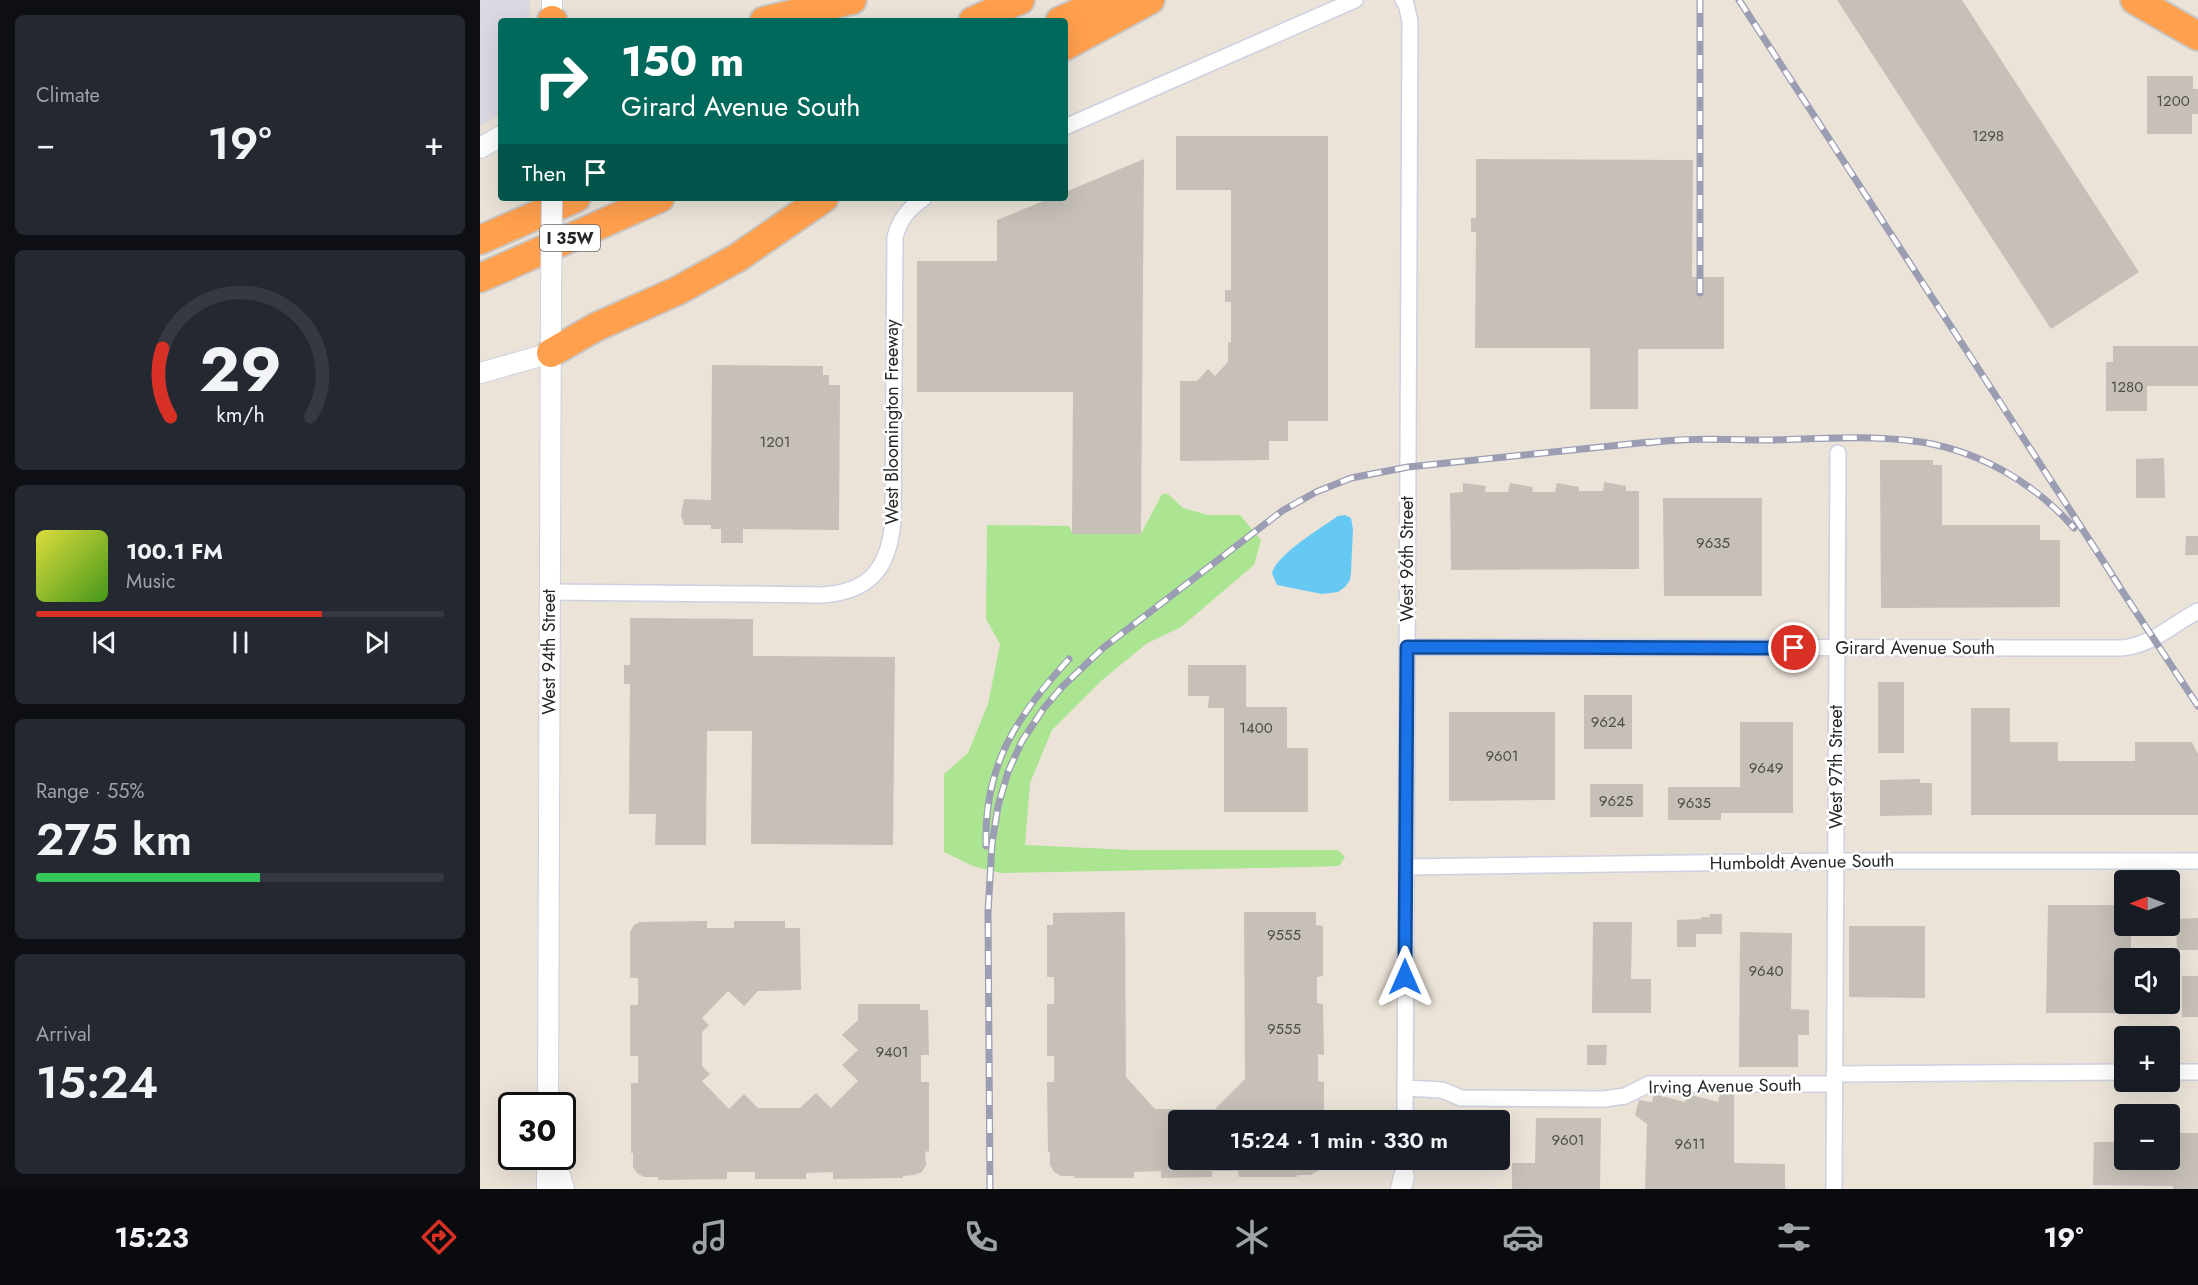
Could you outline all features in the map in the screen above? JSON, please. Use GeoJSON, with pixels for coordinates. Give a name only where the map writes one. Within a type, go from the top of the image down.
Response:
{"type":"FeatureCollection","features":[{"type":"Feature","properties":{"kind":"highway"},"geometry":{"type":"LineString","coordinates":[[777,18],[852,0]]}},
{"type":"Feature","properties":{"kind":"highway"},"geometry":{"type":"LineString","coordinates":[[980,18],[1020,0]]}},
{"type":"Feature","properties":{"kind":"highway"},"geometry":{"type":"LineString","coordinates":[[1067,18],[1107,0]]}},
{"type":"Feature","properties":{"kind":"highway"},"geometry":{"type":"LineString","coordinates":[[1068,44],[1150,0]]}},
{"type":"Feature","properties":{"kind":"highway"},"geometry":{"type":"LineString","coordinates":[[2147,6],[2198,17]]}},
{"type":"Feature","properties":{"kind":"highway"},"geometry":{"type":"LineString","coordinates":[[2147,6],[2198,36]]}},
{"type":"Feature","properties":{"kind":"highway","name":"I 35W"},"geometry":{"type":"LineString","coordinates":[[480,240],[569,201]]}},
{"type":"Feature","properties":{"kind":"highway","name":"I 35W"},"geometry":{"type":"LineString","coordinates":[[480,278],[653,201]]}},
{"type":"Feature","properties":{"kind":"highway"},"geometry":{"type":"LineString","coordinates":[[551,353],[596,327],[677,291],[737,258],[820,201]]}},
{"type":"Feature","properties":{"kind":"street"},"geometry":{"type":"LineString","coordinates":[[1068,126],[1355,0]]}},
{"type":"Feature","properties":{"kind":"street","name":"West 96th Street"},"geometry":{"type":"LineString","coordinates":[[1403,0],[1410,21],[1405,1110]]}},
{"type":"Feature","properties":{"kind":"street"},"geometry":{"type":"LineString","coordinates":[[480,148],[498,138]]}},
{"type":"Feature","properties":{"kind":"street","name":"West 94th Street"},"geometry":{"type":"LineString","coordinates":[[548,1092],[552,201]]}},
{"type":"Feature","properties":{"kind":"street","name":"West Bloomington Freeway"},"geometry":{"type":"LineString","coordinates":[[549,592],[828,595],[853,590],[874,575],[888,552],[893,521],[895,237],[898,224],[905,213],[920,201]]}},
{"type":"Feature","properties":{"kind":"street"},"geometry":{"type":"LineString","coordinates":[[480,373],[551,353]]}},
{"type":"Feature","properties":{"kind":"street","name":"West 97th Street"},"geometry":{"type":"LineString","coordinates":[[1834,1189],[1838,453]]}},
{"type":"Feature","properties":{"kind":"street","name":"Girard Avenue South"},"geometry":{"type":"LineString","coordinates":[[1407,647],[2127,647],[2153,639],[2198,611]]}},
{"type":"Feature","properties":{"kind":"street","name":"Humboldt Avenue South"},"geometry":{"type":"LineString","coordinates":[[1406,867],[1835,861],[2198,861]]}},
{"type":"Feature","properties":{"kind":"street"},"geometry":{"type":"LineString","coordinates":[[2180,1072],[2198,1071]]}},
{"type":"Feature","properties":{"kind":"street","name":"Irving Avenue South"},"geometry":{"type":"LineString","coordinates":[[1405,1088],[1442,1090],[1461,1098],[1604,1099],[1624,1096],[1648,1084],[2114,1072]]}},
{"type":"Feature","properties":{"kind":"street"},"geometry":{"type":"LineString","coordinates":[[547,1189],[548,1170]]}},
{"type":"Feature","properties":{"kind":"street"},"geometry":{"type":"LineString","coordinates":[[558,1170],[564,1189]]}},
{"type":"Feature","properties":{"kind":"shaded area"},"geometry":{"type":"Polygon","coordinates":[[[480,0],[530,0],[530,18],[498,18],[498,116],[480,126],[480,0]]]}},
{"type":"Feature","properties":{"kind":"green space"},"geometry":{"type":"Polygon","coordinates":[[[1162,494],[1168,494],[1183,508],[1208,515],[1240,515],[1261,540],[1254,565],[1181,627],[1146,644],[1101,681],[1052,730],[1030,783],[1025,845],[1131,850],[1338,850],[1345,857],[1339,866],[1000,873],[973,866],[944,852],[944,774],[968,753],[988,704],[1000,644],[986,619],[987,525],[1069,526],[1073,534],[1141,534],[1162,494]]]}},
{"type":"Feature","properties":{"kind":"water"},"geometry":{"type":"Polygon","coordinates":[[[1345,515],[1351,518],[1353,529],[1350,580],[1345,587],[1338,592],[1322,594],[1277,585],[1272,573],[1281,559],[1316,531],[1338,516],[1345,515]]]}},
{"type":"Feature","properties":{"kind":"building"},"geometry":{"type":"Polygon","coordinates":[[[1837,0],[1962,0],[2139,272],[2051,329],[1837,0]]]}},
{"type":"Feature","properties":{"kind":"building"},"geometry":{"type":"Polygon","coordinates":[[[2147,76],[2193,76],[2193,89],[2198,89],[2198,114],[2192,114],[2192,134],[2147,134],[2147,76]]]}},
{"type":"Feature","properties":{"kind":"building"},"geometry":{"type":"Polygon","coordinates":[[[1176,136],[1328,136],[1328,421],[1288,421],[1288,441],[1269,441],[1269,460],[1180,461],[1180,381],[1197,381],[1208,369],[1215,376],[1228,362],[1228,343],[1231,342],[1231,302],[1225,302],[1225,290],[1231,290],[1231,190],[1176,190],[1176,136]]]}},
{"type":"Feature","properties":{"kind":"building"},"geometry":{"type":"Polygon","coordinates":[[[1144,159],[1141,534],[1072,534],[1073,392],[917,392],[917,261],[997,261],[997,220],[1044,201],[1068,201],[1068,191],[1144,159]]]}},
{"type":"Feature","properties":{"kind":"building"},"geometry":{"type":"Polygon","coordinates":[[[1476,159],[1693,160],[1692,277],[1724,277],[1724,349],[1638,349],[1638,409],[1590,409],[1590,348],[1475,348],[1476,232],[1471,232],[1471,218],[1476,218],[1476,159]]]}},
{"type":"Feature","properties":{"kind":"building"},"geometry":{"type":"Polygon","coordinates":[[[2113,346],[2198,346],[2198,386],[2147,386],[2147,411],[2106,411],[2106,362],[2113,362],[2113,346]]]}},
{"type":"Feature","properties":{"kind":"building"},"geometry":{"type":"Polygon","coordinates":[[[712,365],[823,366],[823,375],[829,375],[829,385],[840,385],[839,530],[743,529],[743,543],[721,543],[721,529],[711,529],[711,525],[684,525],[681,515],[684,499],[711,500],[712,365]]]}},
{"type":"Feature","properties":{"kind":"building"},"geometry":{"type":"Polygon","coordinates":[[[2164,458],[2165,498],[2136,498],[2136,459],[2164,458]]]}},
{"type":"Feature","properties":{"kind":"building"},"geometry":{"type":"Polygon","coordinates":[[[1880,460],[1933,460],[1933,465],[1942,465],[1942,525],[2040,525],[2040,540],[2060,540],[2060,607],[1881,608],[1880,460]]]}},
{"type":"Feature","properties":{"kind":"building"},"geometry":{"type":"Polygon","coordinates":[[[1604,482],[1626,486],[1626,491],[1639,491],[1639,569],[1451,570],[1450,493],[1463,492],[1463,483],[1486,486],[1485,492],[1508,492],[1510,483],[1533,487],[1532,492],[1555,492],[1557,483],[1579,487],[1579,491],[1603,491],[1604,482]]]}},
{"type":"Feature","properties":{"kind":"building"},"geometry":{"type":"Polygon","coordinates":[[[1663,498],[1762,498],[1762,596],[1664,596],[1663,498]]]}},
{"type":"Feature","properties":{"kind":"building"},"geometry":{"type":"Polygon","coordinates":[[[2186,536],[2198,536],[2198,555],[2185,555],[2186,536]]]}},
{"type":"Feature","properties":{"kind":"building"},"geometry":{"type":"Polygon","coordinates":[[[630,618],[753,619],[753,656],[895,657],[893,845],[751,844],[752,731],[707,731],[706,845],[655,845],[656,814],[629,814],[630,684],[624,684],[624,665],[630,665],[630,618]]]}},
{"type":"Feature","properties":{"kind":"building"},"geometry":{"type":"Polygon","coordinates":[[[1188,665],[1246,665],[1246,707],[1287,707],[1287,748],[1308,748],[1308,812],[1224,812],[1224,708],[1208,708],[1209,696],[1188,696],[1188,665]]]}},
{"type":"Feature","properties":{"kind":"building"},"geometry":{"type":"Polygon","coordinates":[[[1878,682],[1904,682],[1904,753],[1878,753],[1878,682]]]}},
{"type":"Feature","properties":{"kind":"building"},"geometry":{"type":"Polygon","coordinates":[[[1584,695],[1632,695],[1632,749],[1584,749],[1584,695]]]}},
{"type":"Feature","properties":{"kind":"building"},"geometry":{"type":"Polygon","coordinates":[[[1971,708],[2010,708],[2010,742],[2058,742],[2058,761],[2135,761],[2135,742],[2192,742],[2198,754],[2198,815],[1971,815],[1971,708]]]}},
{"type":"Feature","properties":{"kind":"building"},"geometry":{"type":"Polygon","coordinates":[[[1449,712],[1555,712],[1555,800],[1449,801],[1449,712]]]}},
{"type":"Feature","properties":{"kind":"building"},"geometry":{"type":"Polygon","coordinates":[[[1740,722],[1793,722],[1793,813],[1721,813],[1721,820],[1668,820],[1668,787],[1740,787],[1740,722]]]}},
{"type":"Feature","properties":{"kind":"building"},"geometry":{"type":"Polygon","coordinates":[[[1920,779],[1920,783],[1932,783],[1932,815],[1880,816],[1880,780],[1920,779]]]}},
{"type":"Feature","properties":{"kind":"building"},"geometry":{"type":"Polygon","coordinates":[[[1590,784],[1643,784],[1643,817],[1590,817],[1590,784]]]}},
{"type":"Feature","properties":{"kind":"building"},"geometry":{"type":"Polygon","coordinates":[[[2048,905],[2114,905],[2114,936],[2131,936],[2131,948],[2114,948],[2114,1013],[2046,1013],[2048,905]]]}},
{"type":"Feature","properties":{"kind":"building"},"geometry":{"type":"Polygon","coordinates":[[[1125,912],[1126,1077],[1155,1109],[1215,1109],[1245,1079],[1244,912],[1316,912],[1316,925],[1323,926],[1323,976],[1317,977],[1317,1003],[1323,1004],[1324,1055],[1318,1054],[1318,1081],[1324,1082],[1324,1110],[1168,1110],[1168,1170],[1318,1171],[1310,1175],[1297,1175],[1297,1177],[1239,1177],[1238,1171],[1212,1171],[1212,1177],[1161,1178],[1161,1171],[1134,1172],[1134,1178],[1074,1178],[1074,1176],[1061,1176],[1054,1172],[1050,1165],[1050,1152],[1048,1152],[1047,1082],[1054,1082],[1054,1056],[1047,1056],[1047,1004],[1054,1004],[1054,977],[1047,977],[1047,925],[1053,925],[1053,913],[1125,912]]]}},
{"type":"Feature","properties":{"kind":"building"},"geometry":{"type":"Polygon","coordinates":[[[1710,914],[1722,914],[1722,934],[1696,934],[1696,947],[1677,947],[1677,920],[1701,919],[1701,917],[1710,917],[1710,914]]]}},
{"type":"Feature","properties":{"kind":"building"},"geometry":{"type":"Polygon","coordinates":[[[2198,918],[2198,950],[2177,948],[2180,919],[2198,918]]]}},
{"type":"Feature","properties":{"kind":"building"},"geometry":{"type":"Polygon","coordinates":[[[707,921],[707,928],[734,928],[734,921],[785,921],[785,928],[800,928],[801,990],[758,991],[744,1006],[728,991],[702,1018],[709,1025],[702,1032],[702,1066],[710,1074],[702,1081],[729,1109],[744,1094],[758,1108],[800,1108],[816,1093],[831,1108],[858,1081],[842,1065],[858,1050],[842,1035],[858,1020],[858,1004],[920,1004],[920,1010],[928,1010],[929,1055],[921,1055],[921,1082],[929,1082],[929,1151],[925,1152],[926,1165],[922,1172],[903,1176],[903,1178],[833,1179],[833,1172],[806,1173],[806,1179],[755,1179],[755,1172],[727,1172],[727,1179],[658,1180],[658,1177],[644,1177],[637,1173],[633,1167],[633,1153],[631,1153],[631,1083],[638,1083],[638,1056],[630,1056],[630,1005],[638,1005],[638,978],[630,978],[630,932],[634,925],[640,922],[707,921]]]}},
{"type":"Feature","properties":{"kind":"building"},"geometry":{"type":"Polygon","coordinates":[[[1593,922],[1632,922],[1631,979],[1651,979],[1651,1013],[1592,1013],[1593,922]]]}},
{"type":"Feature","properties":{"kind":"building"},"geometry":{"type":"Polygon","coordinates":[[[1849,926],[1925,926],[1925,998],[1849,997],[1849,926]]]}},
{"type":"Feature","properties":{"kind":"building"},"geometry":{"type":"Polygon","coordinates":[[[1740,932],[1792,933],[1791,1009],[1809,1010],[1809,1035],[1798,1035],[1798,1067],[1739,1067],[1740,932]]]}},
{"type":"Feature","properties":{"kind":"building"},"geometry":{"type":"Polygon","coordinates":[[[2182,976],[2198,976],[2198,1017],[2182,1017],[2182,976]]]}},
{"type":"Feature","properties":{"kind":"building"},"geometry":{"type":"Polygon","coordinates":[[[1587,1045],[1607,1045],[1606,1065],[1587,1065],[1587,1045]]]}},
{"type":"Feature","properties":{"kind":"building"},"geometry":{"type":"Polygon","coordinates":[[[1654,1094],[1685,1102],[1687,1094],[1718,1102],[1720,1094],[1734,1094],[1734,1163],[1785,1164],[1785,1189],[1645,1189],[1647,1124],[1635,1115],[1639,1100],[1652,1102],[1654,1094]]]}},
{"type":"Feature","properties":{"kind":"building"},"geometry":{"type":"Polygon","coordinates":[[[1536,1118],[1601,1118],[1600,1189],[1512,1189],[1512,1163],[1535,1163],[1536,1118]]]}},
{"type":"Feature","properties":{"kind":"building"},"geometry":{"type":"Polygon","coordinates":[[[2180,1133],[2198,1133],[2198,1189],[2173,1189],[2173,1186],[2093,1185],[2094,1142],[2114,1142],[2114,1170],[2180,1170],[2180,1133]]]}},
{"type":"Feature","properties":{"kind":"railway"},"geometry":{"type":"LineString","coordinates":[[1700,0],[1700,293]]}},
{"type":"Feature","properties":{"kind":"railway"},"geometry":{"type":"LineString","coordinates":[[1739,0],[2118,584]]}},
{"type":"Feature","properties":{"kind":"railway"},"geometry":{"type":"LineString","coordinates":[[1647,443],[1693,439],[1860,438],[1895,439],[1936,445],[1980,459],[2021,482],[2058,511],[2074,528]]}},
{"type":"Feature","properties":{"kind":"railway"},"geometry":{"type":"LineString","coordinates":[[990,1189],[988,912],[992,844],[998,806],[1008,772],[1022,741],[1044,708],[1062,687],[1103,648],[1282,511],[1316,492],[1351,478],[1408,467],[1649,442]]}},
{"type":"Feature","properties":{"kind":"railway"},"geometry":{"type":"LineString","coordinates":[[2113,577],[2198,706]]}},
{"type":"Feature","properties":{"kind":"railway"},"geometry":{"type":"LineString","coordinates":[[986,846],[991,791],[997,767],[1007,744],[1033,701],[1069,659]]}},
{"type":"Feature","properties":{"kind":"route"},"geometry":{"type":"LineString","coordinates":[[1405,977],[1407,647],[1794,648]]}}]}
